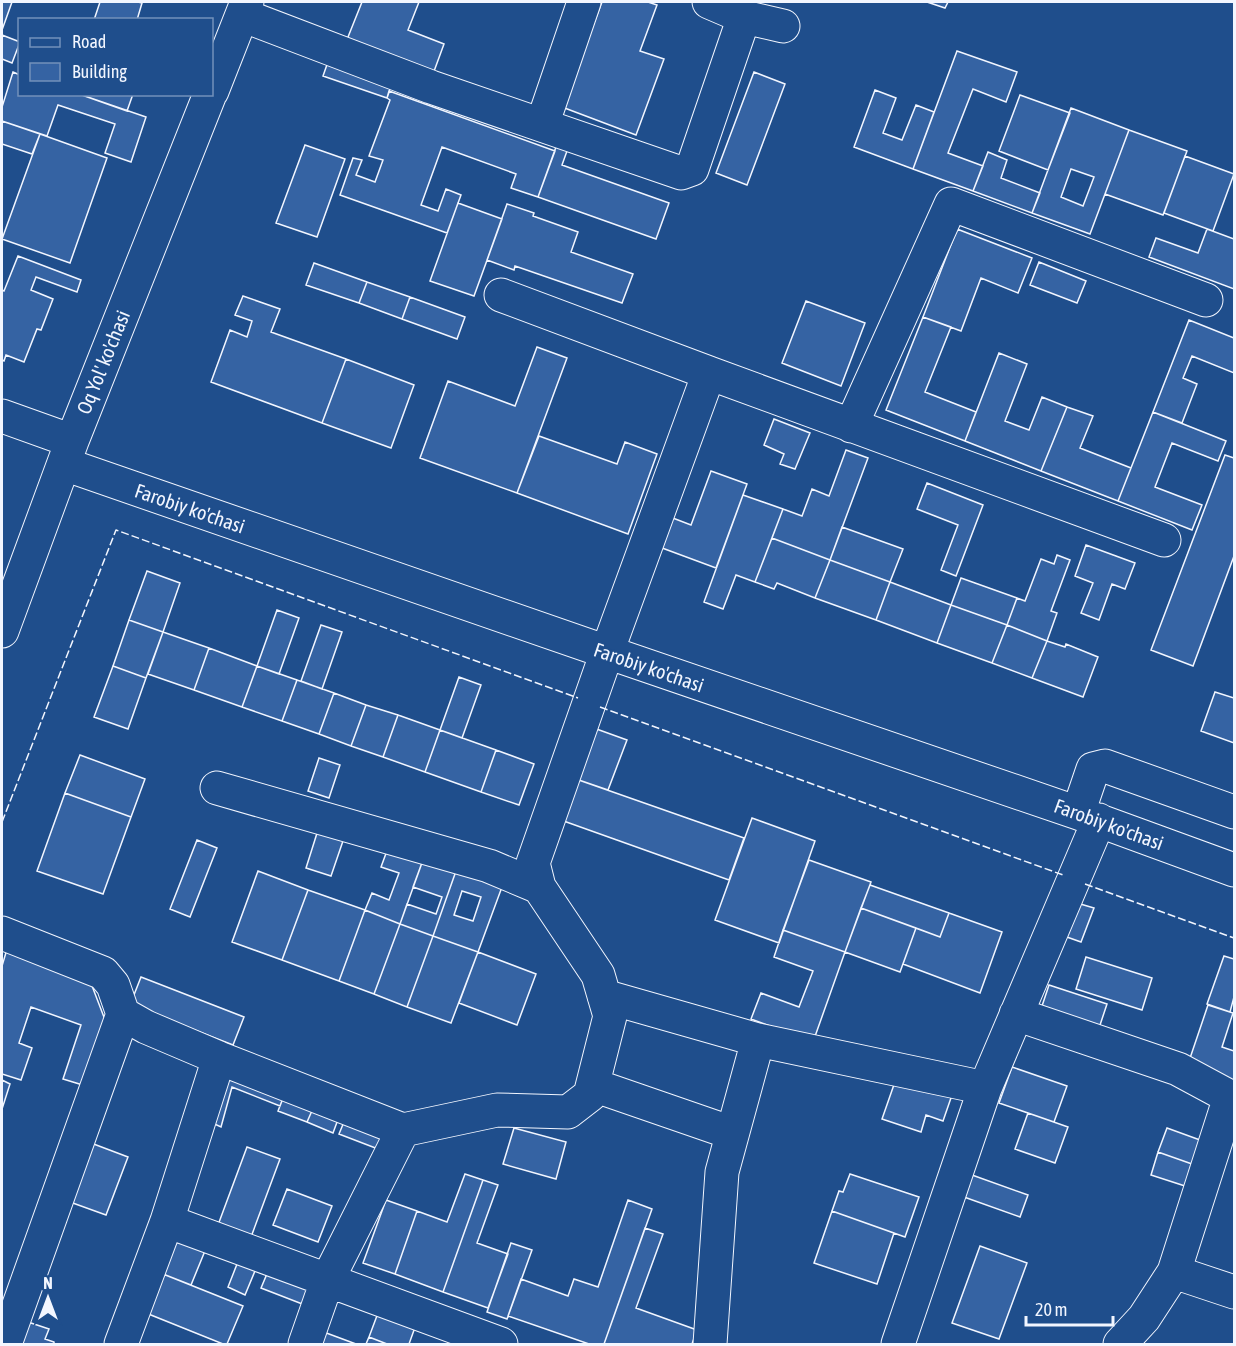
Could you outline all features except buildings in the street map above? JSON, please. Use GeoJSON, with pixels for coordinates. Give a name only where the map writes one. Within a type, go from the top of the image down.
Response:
{"type":"FeatureCollection","features":[{"type":"Feature","properties":{"kind":"street"},"geometry":{"type":"LineString","coordinates":[[542,125],[584,2]]}},
{"type":"Feature","properties":{"kind":"street"},"geometry":{"type":"LineString","coordinates":[[709,2],[744,17],[783,26]]}},
{"type":"Feature","properties":{"kind":"street"},"geometry":{"type":"LineString","coordinates":[[244,8],[431,87],[681,173],[693,169],[744,17]]}},
{"type":"Feature","properties":{"kind":"street","name":"Oq Yol' ko'chasi"},"geometry":{"type":"LineString","coordinates":[[213,88],[244,8]]}},
{"type":"Feature","properties":{"kind":"street","name":"Oq Yol' ko'chasi"},"geometry":{"type":"LineString","coordinates":[[2,631],[68,453],[210,96]]}},
{"type":"Feature","properties":{"kind":"street"},"geometry":{"type":"LineString","coordinates":[[851,426],[951,204],[1206,300]]}},
{"type":"Feature","properties":{"kind":"street"},"geometry":{"type":"LineString","coordinates":[[501,295],[1164,540]]}},
{"type":"Feature","properties":{"kind":"street"},"geometry":{"type":"LineString","coordinates":[[123,1014],[146,1027],[219,1058],[403,1130],[497,1110],[568,1112],[590,1095],[610,1016],[598,975],[538,887],[533,863],[709,373]]}},
{"type":"Feature","properties":{"kind":"street","name":"Farobiy ko'chasi"},"geometry":{"type":"LineString","coordinates":[[2,416],[68,453],[607,652],[1088,817],[1234,870]]}},
{"type":"Feature","properties":{"kind":"street"},"geometry":{"type":"LineString","coordinates":[[898,1344],[985,1088],[1016,1014],[1088,817],[1093,769],[1105,766],[1234,812]]}},
{"type":"Feature","properties":{"kind":"street"},"geometry":{"type":"LineString","coordinates":[[217,788],[489,866],[538,887]]}},
{"type":"Feature","properties":{"kind":"street"},"geometry":{"type":"LineString","coordinates":[[2,933],[103,973],[113,985],[123,1014],[5,1344]]}},
{"type":"Feature","properties":{"kind":"street"},"geometry":{"type":"LineString","coordinates":[[604,996],[758,1040],[985,1088]]}},
{"type":"Feature","properties":{"kind":"street"},"geometry":{"type":"LineString","coordinates":[[1016,1014],[1178,1070],[1232,1104],[1174,1272],[1144,1318],[1120,1344]]}},
{"type":"Feature","properties":{"kind":"street"},"geometry":{"type":"LineString","coordinates":[[710,1344],[722,1172],[758,1040]]}},
{"type":"Feature","properties":{"kind":"street"},"geometry":{"type":"LineString","coordinates":[[121,1344],[167,1221],[219,1058]]}},
{"type":"Feature","properties":{"kind":"street"},"geometry":{"type":"LineString","coordinates":[[593,1084],[732,1133]]}},
{"type":"Feature","properties":{"kind":"street"},"geometry":{"type":"LineString","coordinates":[[305,1344],[327,1281],[403,1130]]}},
{"type":"Feature","properties":{"kind":"street"},"geometry":{"type":"LineString","coordinates":[[167,1221],[501,1344]]}},
{"type":"Feature","properties":{"kind":"street"},"geometry":{"type":"LineString","coordinates":[[1174,1272],[1234,1292]]}},
{"type":"Feature","properties":{"kind":"fence"},"geometry":{"type":"LineString","coordinates":[[2,822],[116,530],[578,698]]}},
{"type":"Feature","properties":{"kind":"fence"},"geometry":{"type":"LineString","coordinates":[[600,707],[1063,875]]}},
{"type":"Feature","properties":{"kind":"fence"},"geometry":{"type":"LineString","coordinates":[[1085,884],[1234,938]]}}]}
